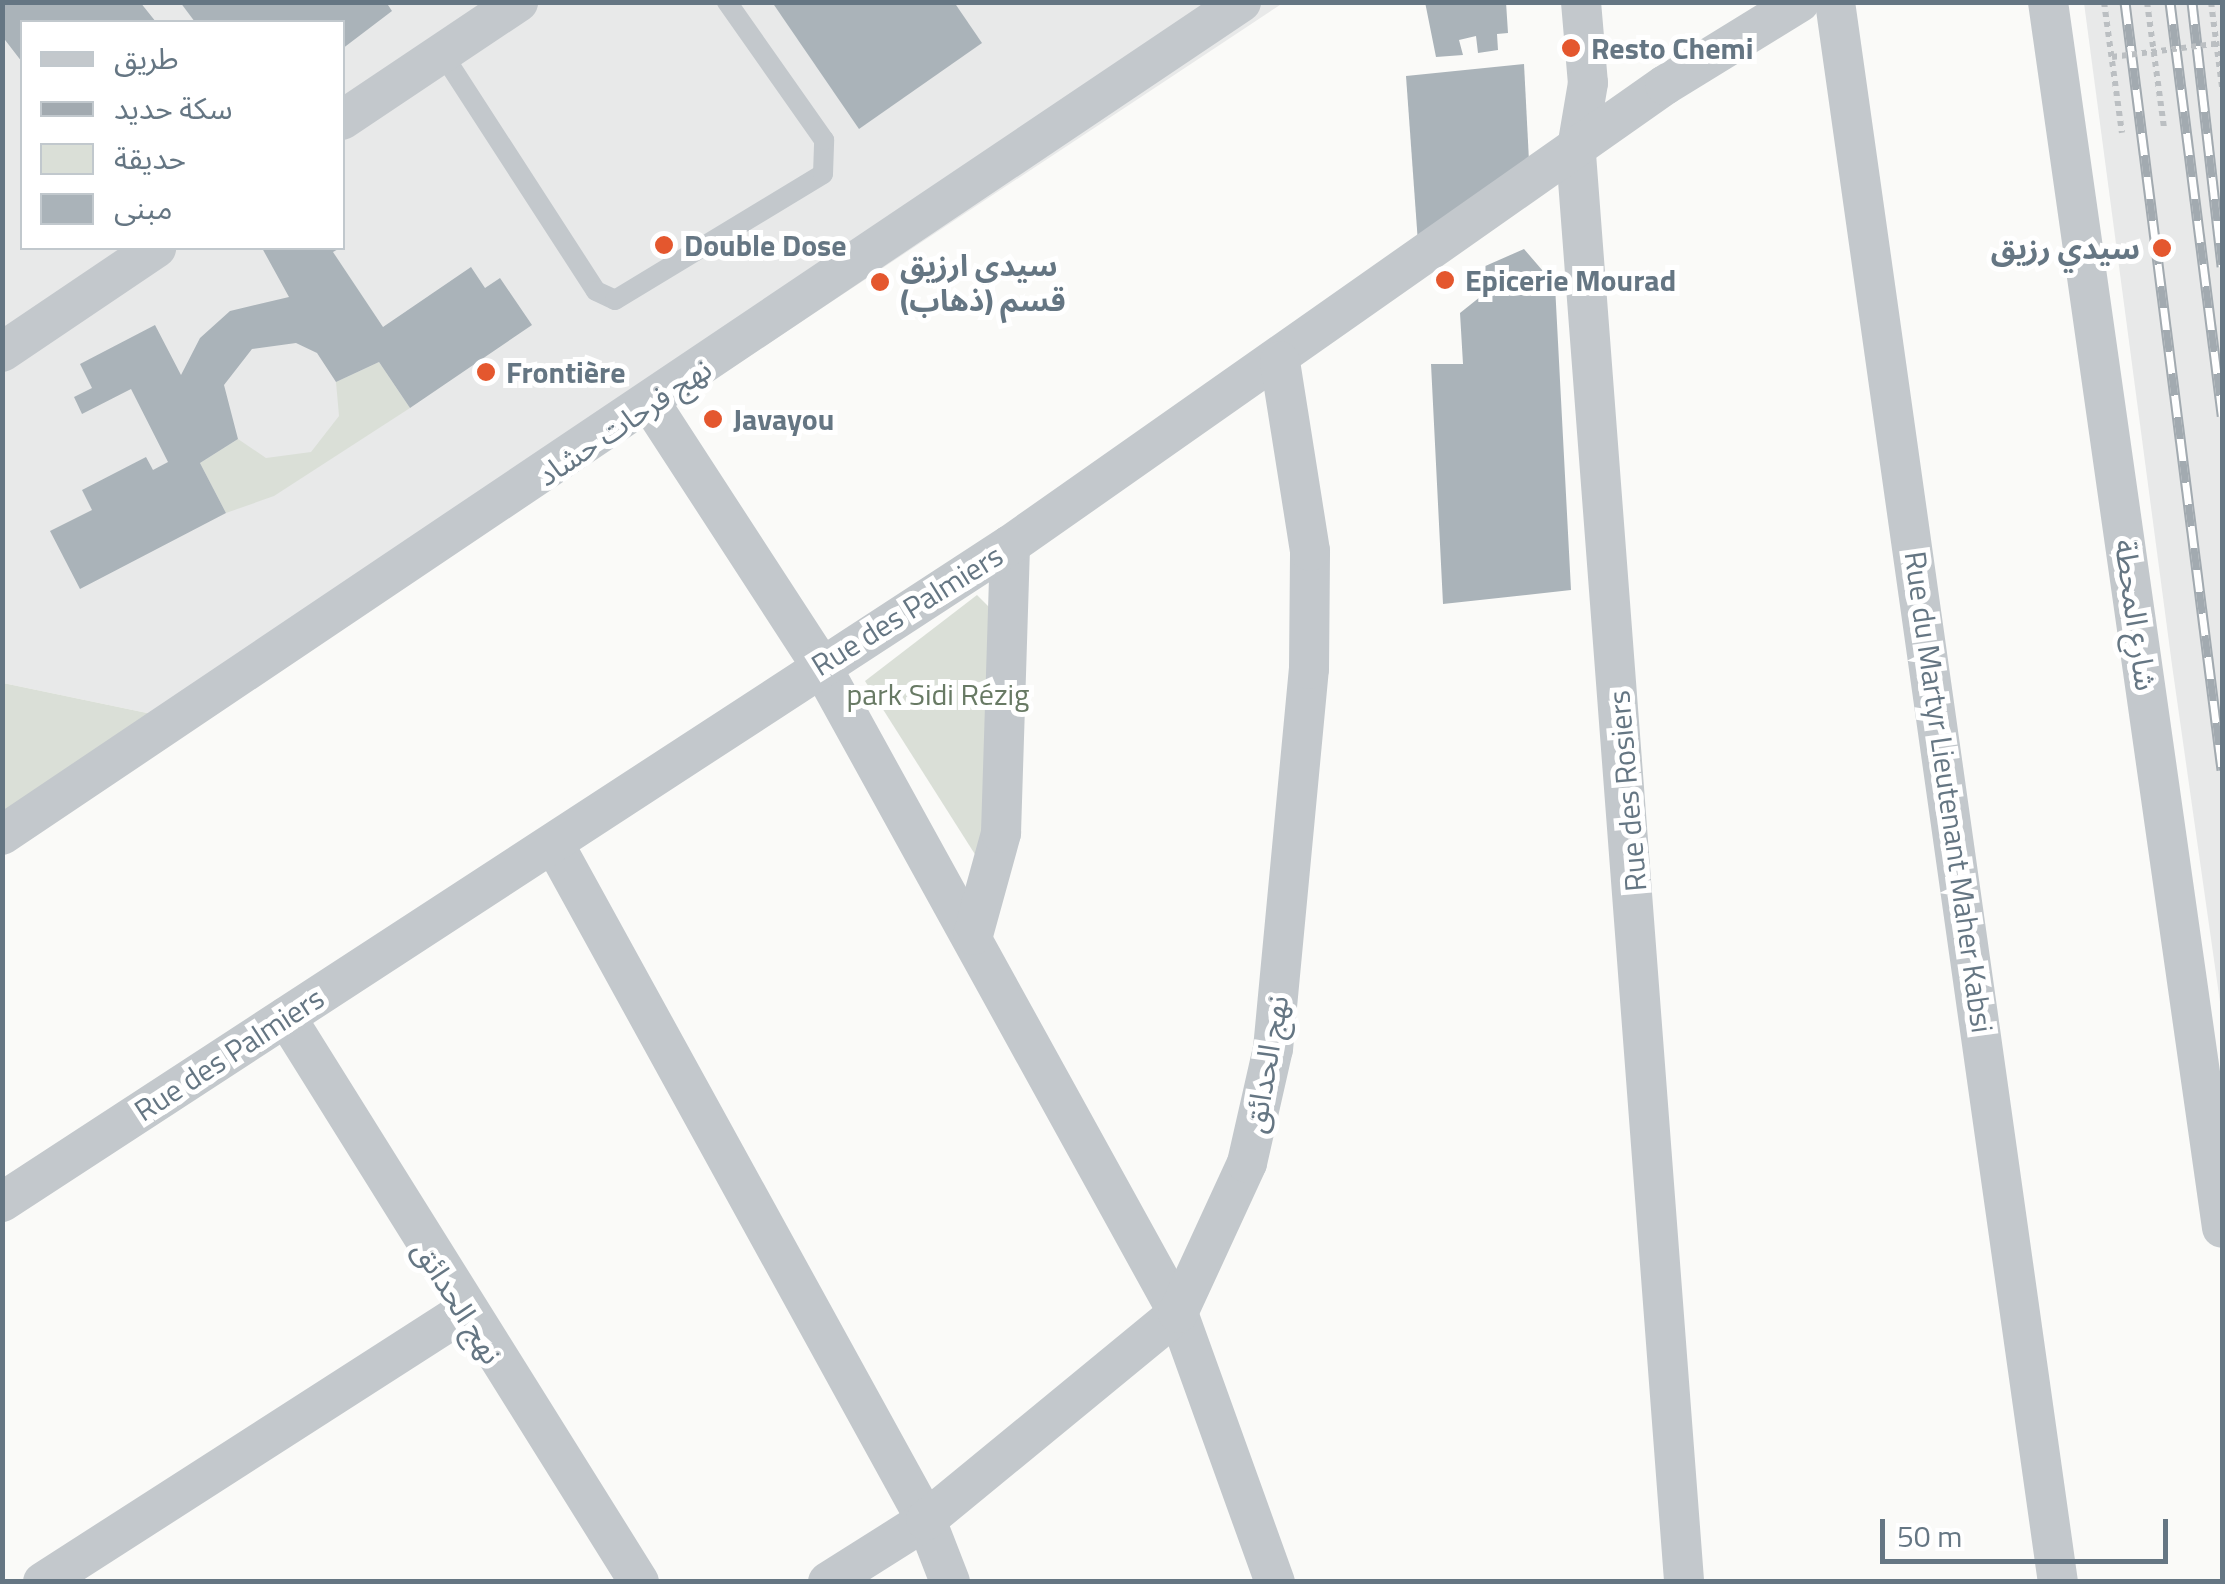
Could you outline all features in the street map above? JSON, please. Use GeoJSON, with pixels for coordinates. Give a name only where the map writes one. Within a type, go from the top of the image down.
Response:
{"type":"FeatureCollection","features":[{"type":"Feature","properties":{"kind":"street"},"geometry":{"type":"LineString","coordinates":[[345,118],[518,2]]}},
{"type":"Feature","properties":{"kind":"street","name":"نهج فرحات حشاد"},"geometry":{"type":"LineString","coordinates":[[2,835],[651,404],[1241,2]]}},
{"type":"Feature","properties":{"kind":"street","name":"Rue des Rosiers"},"geometry":{"type":"LineString","coordinates":[[1581,2],[1588,84],[1576,154],[1684,1582]]}},
{"type":"Feature","properties":{"kind":"street","name":"Rue des Palmiers"},"geometry":{"type":"LineString","coordinates":[[2,1202],[554,844],[820,664],[1010,544],[1576,154],[1665,85],[1800,2]]}},
{"type":"Feature","properties":{"kind":"street","name":"Rue du Martyr Lieutenant Maher Kabsi"},"geometry":{"type":"LineString","coordinates":[[1835,2],[2058,1582]]}},
{"type":"Feature","properties":{"kind":"street","name":"شارع المحطة"},"geometry":{"type":"LineString","coordinates":[[2048,2],[2222,1228]]}},
{"type":"Feature","properties":{"kind":"street"},"geometry":{"type":"LineString","coordinates":[[2,352],[153,250]]}},
{"type":"Feature","properties":{"kind":"street","name":"نهج الحدائق"},"geometry":{"type":"LineString","coordinates":[[828,1582],[926,1520],[1178,1313],[1248,1162],[1273,1049],[1297,854],[1310,551],[1280,361]]}},
{"type":"Feature","properties":{"kind":"street"},"geometry":{"type":"LineString","coordinates":[[651,404],[820,664],[973,935],[1178,1313],[1275,1582]]}},
{"type":"Feature","properties":{"kind":"street"},"geometry":{"type":"LineString","coordinates":[[973,935],[1001,833],[1010,544]]}},
{"type":"Feature","properties":{"kind":"street"},"geometry":{"type":"LineString","coordinates":[[554,844],[926,1520],[950,1582]]}},
{"type":"Feature","properties":{"kind":"street","name":"نهج الحدائق"},"geometry":{"type":"LineString","coordinates":[[286,1017],[462,1312],[633,1579]]}},
{"type":"Feature","properties":{"kind":"street"},"geometry":{"type":"LineString","coordinates":[[43,1582],[462,1312]]}},
{"type":"Feature","properties":{"kind":"lane"},"geometry":{"type":"LineString","coordinates":[[442,54],[596,292],[615,300],[823,174],[824,140],[727,2]]}},
{"type":"Feature","properties":{"kind":"path"},"geometry":{"type":"LineString","coordinates":[[2104,2],[2122,133]]}},
{"type":"Feature","properties":{"kind":"path"},"geometry":{"type":"LineString","coordinates":[[2147,2],[2164,128]]}},
{"type":"Feature","properties":{"kind":"path"},"geometry":{"type":"LineString","coordinates":[[2211,2],[2220,44],[2222,87]]}},
{"type":"Feature","properties":{"kind":"path"},"geometry":{"type":"LineString","coordinates":[[2112,57],[2220,44]]}},
{"type":"Feature","properties":{"kind":"shaded area"},"geometry":{"type":"Polygon","coordinates":[[[3,3],[1283,3],[195,723],[3,683],[3,3]]]}},
{"type":"Feature","properties":{"kind":"shaded area"},"geometry":{"type":"Polygon","coordinates":[[[2084,3],[2222,3],[2222,1016],[2172,665],[2084,3]]]}},
{"type":"Feature","properties":{"kind":"green space"},"geometry":{"type":"Polygon","coordinates":[[[379,362],[410,408],[274,496],[226,513],[200,463],[238,439],[266,458],[311,452],[339,416],[336,382],[379,362]]]}},
{"type":"Feature","properties":{"kind":"green space","name":"park Sidi Rézig"},"geometry":{"type":"Polygon","coordinates":[[[977,595],[996,614],[983,867],[865,681],[977,595]]]}},
{"type":"Feature","properties":{"kind":"green space"},"geometry":{"type":"Polygon","coordinates":[[[3,683],[195,723],[3,854],[3,683]]]}},
{"type":"Feature","properties":{"kind":"building"},"geometry":{"type":"Polygon","coordinates":[[[2,2],[140,2],[154,20],[20,20],[20,59],[2,36],[2,2]]]}},
{"type":"Feature","properties":{"kind":"building"},"geometry":{"type":"Polygon","coordinates":[[[180,2],[386,2],[392,11],[345,47],[345,20],[194,20],[180,2]]]}},
{"type":"Feature","properties":{"kind":"building"},"geometry":{"type":"Polygon","coordinates":[[[772,2],[954,2],[982,43],[859,129],[772,2]]]}},
{"type":"Feature","properties":{"kind":"building"},"geometry":{"type":"Polygon","coordinates":[[[1425,2],[1506,2],[1508,33],[1497,34],[1498,50],[1478,53],[1476,36],[1459,40],[1463,55],[1436,57],[1425,2]]]}},
{"type":"Feature","properties":{"kind":"building"},"geometry":{"type":"Polygon","coordinates":[[[1524,64],[1529,161],[1418,243],[1406,76],[1524,64]]]}},
{"type":"Feature","properties":{"kind":"building"},"geometry":{"type":"Polygon","coordinates":[[[1524,249],[1555,285],[1571,590],[1443,604],[1431,364],[1463,364],[1460,313],[1480,297],[1474,271],[1524,249]]]}},
{"type":"Feature","properties":{"kind":"building"},"geometry":{"type":"Polygon","coordinates":[[[263,250],[336,250],[333,252],[383,327],[471,267],[485,288],[500,278],[532,325],[410,408],[379,362],[336,382],[317,353],[296,343],[252,349],[224,385],[238,439],[200,463],[226,513],[80,589],[50,531],[92,510],[82,490],[146,457],[153,470],[168,462],[131,389],[82,414],[74,397],[92,388],[80,364],[155,325],[181,375],[200,338],[230,311],[289,297],[263,250]]]}},
{"type":"Feature","properties":{"kind":"railway"},"geometry":{"type":"LineString","coordinates":[[2125,2],[2222,770]]}},
{"type":"Feature","properties":{"kind":"railway"},"geometry":{"type":"LineString","coordinates":[[2170,2],[2222,416]]}},
{"type":"Feature","properties":{"kind":"railway"},"geometry":{"type":"LineString","coordinates":[[2192,2],[2222,266]]}},
{"type":"Feature","properties":{"kind":"place","name":"Resto Chemi"},"geometry":{"type":"Point","coordinates":[1571,48]}},
{"type":"Feature","properties":{"kind":"place","name":"Double Dose"},"geometry":{"type":"Point","coordinates":[664,245]}},
{"type":"Feature","properties":{"kind":"place","name":"سيدي رزيق"},"geometry":{"type":"Point","coordinates":[2162,248]}},
{"type":"Feature","properties":{"kind":"place","name":"Epicerie Mourad"},"geometry":{"type":"Point","coordinates":[1445,280]}},
{"type":"Feature","properties":{"kind":"place","name":"سيدي ارزيق قسم (ذهاب)"},"geometry":{"type":"Point","coordinates":[880,282]}},
{"type":"Feature","properties":{"kind":"place","name":"Frontière"},"geometry":{"type":"Point","coordinates":[486,372]}},
{"type":"Feature","properties":{"kind":"place","name":"Javayou"},"geometry":{"type":"Point","coordinates":[713,419]}}]}
